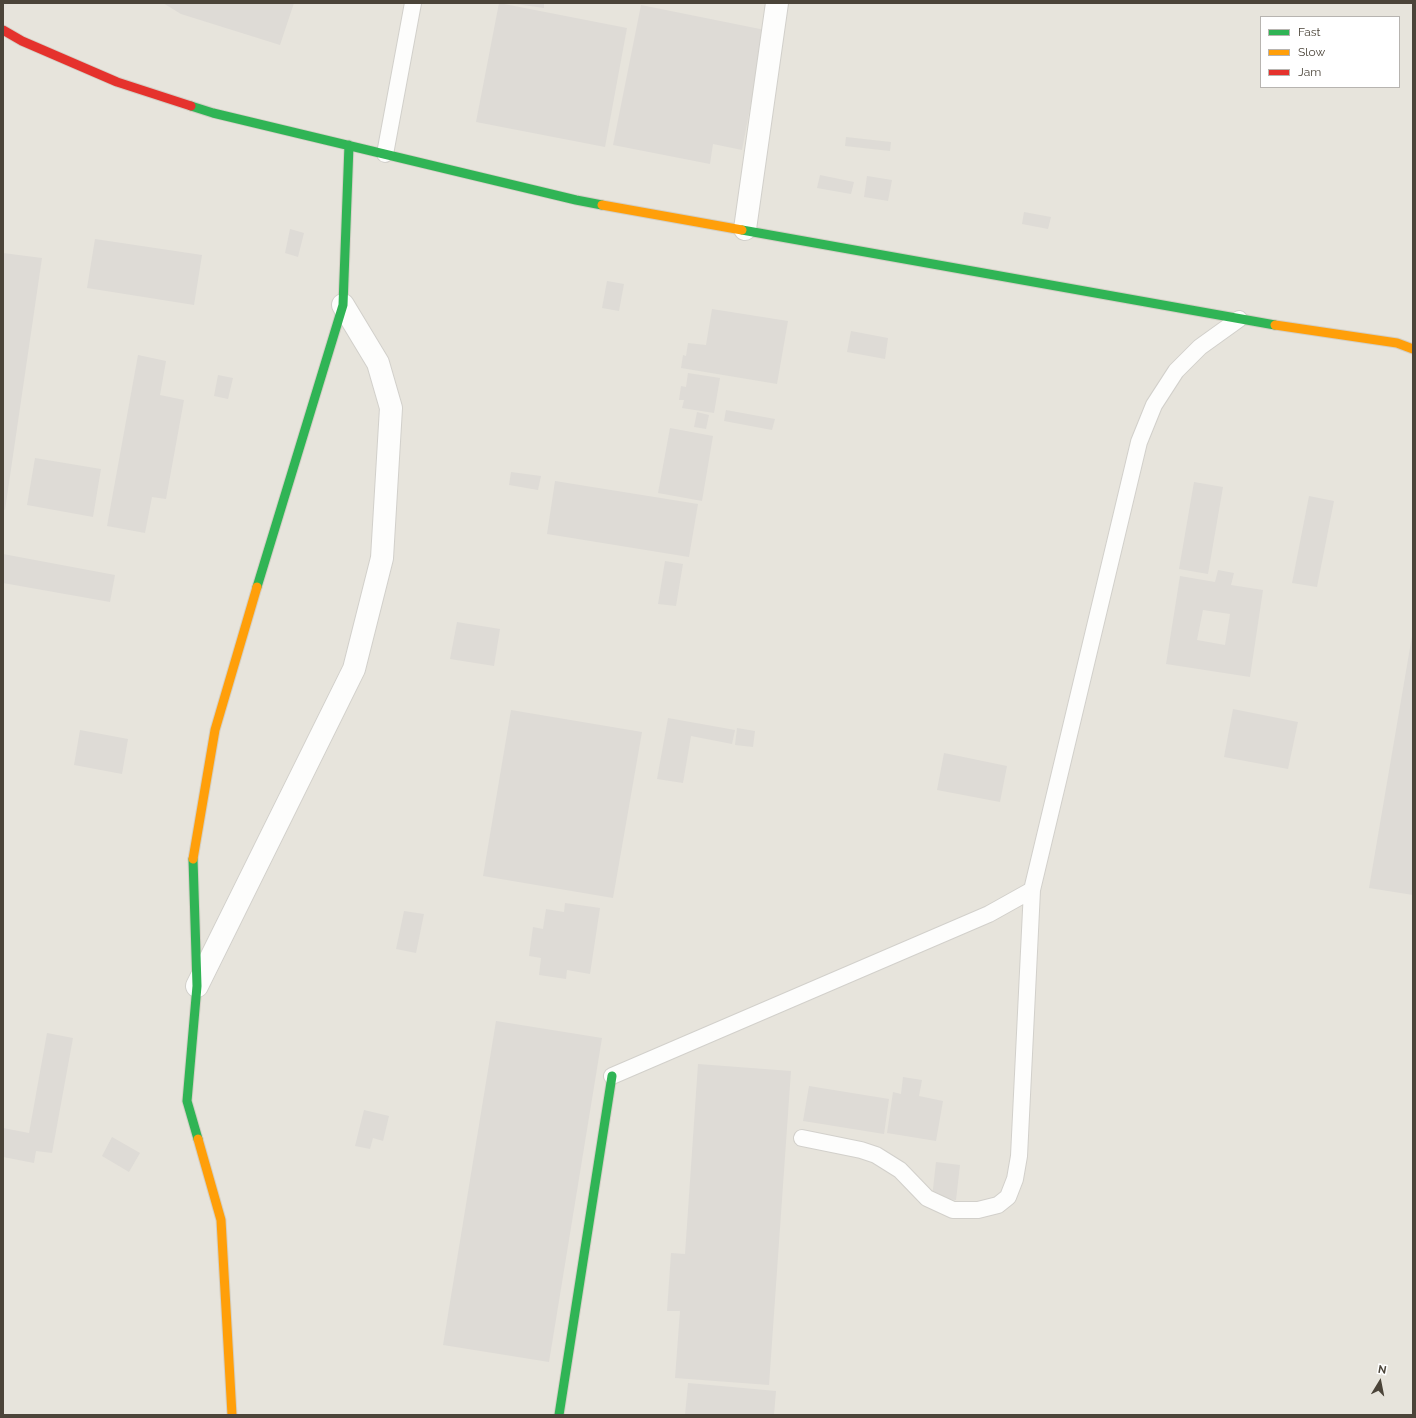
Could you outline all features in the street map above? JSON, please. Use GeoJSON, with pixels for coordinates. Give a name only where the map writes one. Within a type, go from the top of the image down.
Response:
{"type":"FeatureCollection","features":[{"type":"Feature","properties":{"kind":"street"},"geometry":{"type":"LineString","coordinates":[[745,229],[777,3]]}},
{"type":"Feature","properties":{"kind":"street"},"geometry":{"type":"LineString","coordinates":[[3,30],[22,41],[117,82],[214,113],[576,200],[745,229],[1239,319],[1397,344],[1413,349]]}},
{"type":"Feature","properties":{"kind":"street"},"geometry":{"type":"LineString","coordinates":[[232,1415],[222,1220],[187,1101],[197,986],[192,865],[215,730],[271,538],[343,305],[349,145]]}},
{"type":"Feature","properties":{"kind":"street"},"geometry":{"type":"LineString","coordinates":[[197,986],[354,669],[382,558],[391,408],[378,363],[343,305]]}},
{"type":"Feature","properties":{"kind":"street"},"geometry":{"type":"LineString","coordinates":[[559,1415],[612,1076]]}},
{"type":"Feature","properties":{"kind":"lane"},"geometry":{"type":"LineString","coordinates":[[385,154],[413,3]]}},
{"type":"Feature","properties":{"kind":"lane"},"geometry":{"type":"LineString","coordinates":[[802,1138],[861,1150],[876,1155],[900,1170],[927,1198],[953,1210],[978,1210],[998,1205],[1008,1197],[1015,1179],[1019,1156],[1032,890],[1130,480],[1145,424],[1154,405],[1176,371],[1200,347],[1239,319]]}},
{"type":"Feature","properties":{"kind":"lane"},"geometry":{"type":"LineString","coordinates":[[612,1076],[989,914],[1032,890]]}},
{"type":"Feature","properties":{"kind":"shaded area"},"geometry":{"type":"Polygon","coordinates":[[[3,3],[1413,3],[1413,1415],[3,1415],[3,3]]]}},
{"type":"Feature","properties":{"kind":"building"},"geometry":{"type":"Polygon","coordinates":[[[163,3],[294,3],[280,45],[181,14],[163,3]]]}},
{"type":"Feature","properties":{"kind":"building"},"geometry":{"type":"Polygon","coordinates":[[[499,3],[627,28],[605,147],[476,122],[499,3]]]}},
{"type":"Feature","properties":{"kind":"building"},"geometry":{"type":"Polygon","coordinates":[[[509,3],[544,3],[544,8],[509,3]]]}},
{"type":"Feature","properties":{"kind":"building"},"geometry":{"type":"Polygon","coordinates":[[[641,5],[765,30],[742,150],[713,144],[710,164],[613,145],[641,5]]]}},
{"type":"Feature","properties":{"kind":"building"},"geometry":{"type":"Polygon","coordinates":[[[846,137],[891,142],[890,151],[845,146],[846,137]]]}},
{"type":"Feature","properties":{"kind":"building"},"geometry":{"type":"Polygon","coordinates":[[[820,175],[854,182],[851,194],[817,188],[820,175]]]}},
{"type":"Feature","properties":{"kind":"building"},"geometry":{"type":"Polygon","coordinates":[[[867,176],[892,180],[888,201],[864,197],[867,176]]]}},
{"type":"Feature","properties":{"kind":"building"},"geometry":{"type":"Polygon","coordinates":[[[1024,212],[1051,217],[1048,229],[1022,224],[1024,212]]]}},
{"type":"Feature","properties":{"kind":"building"},"geometry":{"type":"Polygon","coordinates":[[[290,229],[304,233],[298,257],[285,253],[290,229]]]}},
{"type":"Feature","properties":{"kind":"building"},"geometry":{"type":"Polygon","coordinates":[[[95,239],[202,255],[194,305],[87,288],[95,239]]]}},
{"type":"Feature","properties":{"kind":"building"},"geometry":{"type":"Polygon","coordinates":[[[3,253],[42,258],[5,510],[3,509],[3,253]]]}},
{"type":"Feature","properties":{"kind":"building"},"geometry":{"type":"Polygon","coordinates":[[[607,281],[624,284],[619,311],[602,308],[607,281]]]}},
{"type":"Feature","properties":{"kind":"building"},"geometry":{"type":"Polygon","coordinates":[[[712,309],[788,321],[777,384],[681,368],[683,355],[686,356],[688,343],[706,345],[712,309]]]}},
{"type":"Feature","properties":{"kind":"building"},"geometry":{"type":"Polygon","coordinates":[[[851,331],[888,338],[885,359],[847,352],[851,331]]]}},
{"type":"Feature","properties":{"kind":"building"},"geometry":{"type":"Polygon","coordinates":[[[138,355],[166,361],[160,395],[184,400],[166,499],[152,497],[145,533],[107,526],[138,355]]]}},
{"type":"Feature","properties":{"kind":"building"},"geometry":{"type":"Polygon","coordinates":[[[688,373],[720,378],[714,413],[682,408],[684,400],[679,400],[681,386],[686,387],[688,373]]]}},
{"type":"Feature","properties":{"kind":"building"},"geometry":{"type":"Polygon","coordinates":[[[218,375],[233,378],[228,399],[214,396],[218,375]]]}},
{"type":"Feature","properties":{"kind":"building"},"geometry":{"type":"Polygon","coordinates":[[[726,410],[775,419],[772,430],[724,421],[726,410]]]}},
{"type":"Feature","properties":{"kind":"building"},"geometry":{"type":"Polygon","coordinates":[[[697,412],[709,415],[706,429],[694,427],[697,412]]]}},
{"type":"Feature","properties":{"kind":"building"},"geometry":{"type":"Polygon","coordinates":[[[670,428],[713,436],[702,501],[658,493],[670,428]]]}},
{"type":"Feature","properties":{"kind":"building"},"geometry":{"type":"Polygon","coordinates":[[[35,458],[101,469],[93,517],[27,505],[35,458]]]}},
{"type":"Feature","properties":{"kind":"building"},"geometry":{"type":"Polygon","coordinates":[[[511,472],[541,476],[538,490],[509,485],[511,472]]]}},
{"type":"Feature","properties":{"kind":"building"},"geometry":{"type":"Polygon","coordinates":[[[555,481],[698,504],[689,557],[547,534],[555,481]]]}},
{"type":"Feature","properties":{"kind":"building"},"geometry":{"type":"Polygon","coordinates":[[[1194,482],[1223,487],[1208,574],[1179,569],[1194,482]]]}},
{"type":"Feature","properties":{"kind":"building"},"geometry":{"type":"Polygon","coordinates":[[[1309,496],[1334,501],[1317,587],[1292,583],[1309,496]]]}},
{"type":"Feature","properties":{"kind":"building"},"geometry":{"type":"Polygon","coordinates":[[[3,554],[115,575],[110,602],[3,583],[3,554]]]}},
{"type":"Feature","properties":{"kind":"building"},"geometry":{"type":"Polygon","coordinates":[[[665,561],[683,564],[676,606],[658,604],[665,561]]]}},
{"type":"Feature","properties":{"kind":"building"},"geometry":{"type":"Polygon","coordinates":[[[1218,570],[1234,573],[1231,585],[1263,590],[1250,677],[1166,664],[1180,576],[1215,582],[1218,570]],[[1203,610],[1197,640],[1225,645],[1230,614],[1203,610]]]}},
{"type":"Feature","properties":{"kind":"building"},"geometry":{"type":"Polygon","coordinates":[[[457,622],[500,629],[494,666],[450,659],[457,622]]]}},
{"type":"Feature","properties":{"kind":"building"},"geometry":{"type":"Polygon","coordinates":[[[1413,636],[1413,895],[1369,888],[1413,636]]]}},
{"type":"Feature","properties":{"kind":"building"},"geometry":{"type":"Polygon","coordinates":[[[1233,709],[1298,722],[1288,769],[1224,757],[1233,709]]]}},
{"type":"Feature","properties":{"kind":"building"},"geometry":{"type":"Polygon","coordinates":[[[511,710],[642,732],[613,898],[483,876],[511,710]]]}},
{"type":"Feature","properties":{"kind":"building"},"geometry":{"type":"Polygon","coordinates":[[[668,718],[735,730],[732,744],[691,736],[683,783],[657,779],[668,718]]]}},
{"type":"Feature","properties":{"kind":"building"},"geometry":{"type":"Polygon","coordinates":[[[737,728],[755,731],[753,747],[735,745],[737,728]]]}},
{"type":"Feature","properties":{"kind":"building"},"geometry":{"type":"Polygon","coordinates":[[[80,730],[128,739],[122,774],[74,765],[80,730]]]}},
{"type":"Feature","properties":{"kind":"building"},"geometry":{"type":"Polygon","coordinates":[[[944,753],[1007,766],[1000,802],[937,790],[944,753]]]}},
{"type":"Feature","properties":{"kind":"building"},"geometry":{"type":"Polygon","coordinates":[[[565,903],[600,908],[590,974],[567,970],[566,979],[539,975],[541,958],[529,956],[533,927],[543,929],[546,909],[564,912],[565,903]]]}},
{"type":"Feature","properties":{"kind":"building"},"geometry":{"type":"Polygon","coordinates":[[[404,911],[424,914],[416,953],[396,949],[404,911]]]}},
{"type":"Feature","properties":{"kind":"building"},"geometry":{"type":"Polygon","coordinates":[[[496,1021],[602,1038],[549,1362],[443,1345],[496,1021]]]}},
{"type":"Feature","properties":{"kind":"building"},"geometry":{"type":"Polygon","coordinates":[[[47,1033],[73,1038],[52,1153],[36,1151],[34,1163],[3,1157],[3,1128],[29,1133],[47,1033]]]}},
{"type":"Feature","properties":{"kind":"building"},"geometry":{"type":"Polygon","coordinates":[[[698,1064],[791,1071],[769,1385],[675,1378],[680,1311],[667,1311],[671,1253],[685,1254],[698,1064]]]}},
{"type":"Feature","properties":{"kind":"building"},"geometry":{"type":"Polygon","coordinates":[[[903,1077],[922,1080],[919,1096],[943,1101],[936,1141],[887,1133],[893,1092],[901,1094],[903,1077]]]}},
{"type":"Feature","properties":{"kind":"building"},"geometry":{"type":"Polygon","coordinates":[[[809,1086],[889,1099],[884,1134],[803,1121],[809,1086]]]}},
{"type":"Feature","properties":{"kind":"building"},"geometry":{"type":"Polygon","coordinates":[[[364,1110],[389,1116],[383,1141],[373,1138],[370,1149],[355,1146],[364,1110]]]}},
{"type":"Feature","properties":{"kind":"building"},"geometry":{"type":"Polygon","coordinates":[[[112,1137],[140,1153],[129,1172],[102,1156],[112,1137]]]}},
{"type":"Feature","properties":{"kind":"building"},"geometry":{"type":"Polygon","coordinates":[[[936,1162],[960,1165],[956,1200],[932,1198],[936,1162]]]}},
{"type":"Feature","properties":{"kind":"building"},"geometry":{"type":"Polygon","coordinates":[[[688,1383],[776,1391],[774,1415],[685,1415],[688,1383]]]}},
{"type":"Feature","properties":{"kind":"traffic: fast"},"geometry":{"type":"LineString","coordinates":[[191,106],[213,113],[602,205]]}},
{"type":"Feature","properties":{"kind":"traffic: fast"},"geometry":{"type":"LineString","coordinates":[[257,587],[343,305],[349,145]]}},
{"type":"Feature","properties":{"kind":"traffic: fast"},"geometry":{"type":"LineString","coordinates":[[742,230],[1275,325]]}},
{"type":"Feature","properties":{"kind":"traffic: fast"},"geometry":{"type":"LineString","coordinates":[[193,859],[197,986],[187,1101],[198,1139]]}},
{"type":"Feature","properties":{"kind":"traffic: fast"},"geometry":{"type":"LineString","coordinates":[[559,1415],[612,1076]]}},
{"type":"Feature","properties":{"kind":"traffic: slow"},"geometry":{"type":"LineString","coordinates":[[602,205],[742,230]]}},
{"type":"Feature","properties":{"kind":"traffic: slow"},"geometry":{"type":"LineString","coordinates":[[1275,325],[1397,343],[1413,349]]}},
{"type":"Feature","properties":{"kind":"traffic: slow"},"geometry":{"type":"LineString","coordinates":[[193,859],[215,730],[257,587]]}},
{"type":"Feature","properties":{"kind":"traffic: slow"},"geometry":{"type":"LineString","coordinates":[[198,1139],[221,1220],[232,1415]]}},
{"type":"Feature","properties":{"kind":"traffic: jam"},"geometry":{"type":"LineString","coordinates":[[3,30],[22,41],[117,82],[191,106]]}}]}
